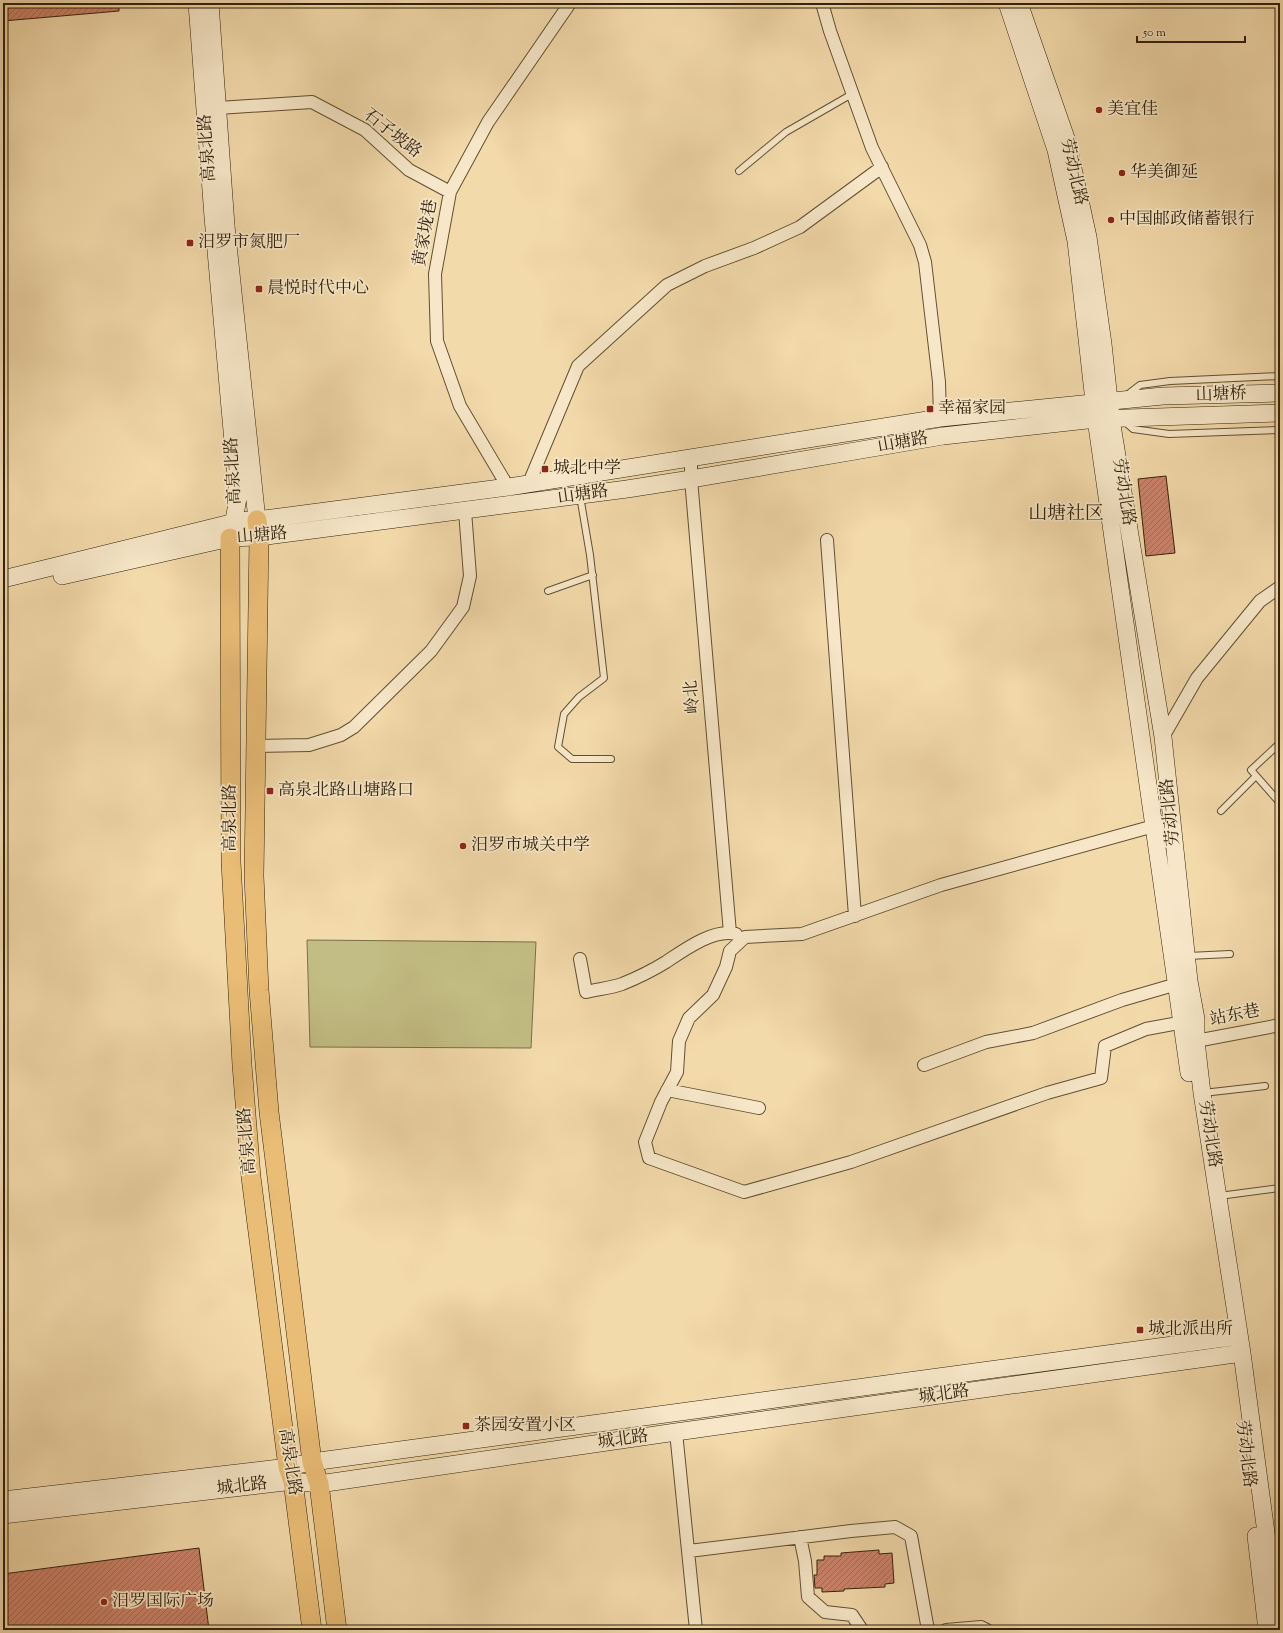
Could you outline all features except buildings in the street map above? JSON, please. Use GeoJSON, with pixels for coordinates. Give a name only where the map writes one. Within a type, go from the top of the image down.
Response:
{"type":"FeatureCollection","features":[{"type":"Feature","properties":{"kind":"main road","name":"高泉北路"},"geometry":{"type":"LineString","coordinates":[[258,529],[254,876],[260,998],[269,1112],[312,1462],[319,1484],[337,1630]]}},
{"type":"Feature","properties":{"kind":"main road","name":"高泉北路"},"geometry":{"type":"LineString","coordinates":[[232,530],[231,862],[242,1066],[251,1177],[312,1630]]}},
{"type":"Feature","properties":{"kind":"street","name":"高泉北路"},"geometry":{"type":"LineString","coordinates":[[197,3],[213,217],[238,498],[232,530]]}},
{"type":"Feature","properties":{"kind":"street","name":"高泉北路"},"geometry":{"type":"LineString","coordinates":[[210,3],[226,226],[258,529]]}},
{"type":"Feature","properties":{"kind":"street","name":"黄家垅巷"},"geometry":{"type":"LineString","coordinates":[[508,487],[460,406],[437,341],[435,274],[450,192],[488,122],[570,3]]}},
{"type":"Feature","properties":{"kind":"street"},"geometry":{"type":"LineString","coordinates":[[822,3],[852,94],[872,148],[920,245],[925,262],[939,382],[940,418]]}},
{"type":"Feature","properties":{"kind":"street","name":"劳动北路"},"geometry":{"type":"LineString","coordinates":[[1006,3],[1056,150],[1076,242],[1109,410],[1163,737],[1186,956],[1182,983]]}},
{"type":"Feature","properties":{"kind":"street","name":"劳动北路"},"geometry":{"type":"LineString","coordinates":[[1019,3],[1067,141],[1088,237],[1103,344],[1155,827],[1189,1021],[1234,1336]]}},
{"type":"Feature","properties":{"kind":"street","name":"石子坡路"},"geometry":{"type":"LineString","coordinates":[[218,108],[312,102],[365,130],[409,170],[450,192]]}},
{"type":"Feature","properties":{"kind":"street"},"geometry":{"type":"LineString","coordinates":[[529,483],[578,366],[667,284],[800,227],[882,167]]}},
{"type":"Feature","properties":{"kind":"street","name":"山塘桥"},"geometry":{"type":"LineString","coordinates":[[1163,396],[1280,393]]}},
{"type":"Feature","properties":{"kind":"street","name":"山塘路"},"geometry":{"type":"LineString","coordinates":[[3,589],[232,530],[465,511],[580,496],[691,480],[943,436],[1109,410],[1163,396]]}},
{"type":"Feature","properties":{"kind":"street","name":"山塘路"},"geometry":{"type":"LineString","coordinates":[[258,529],[529,483],[940,418],[1109,410],[1166,417]]}},
{"type":"Feature","properties":{"kind":"street","name":"山塘桥"},"geometry":{"type":"LineString","coordinates":[[1166,417],[1280,413]]}},
{"type":"Feature","properties":{"kind":"street","name":"岭北"},"geometry":{"type":"LineString","coordinates":[[691,458],[691,480],[730,933]]}},
{"type":"Feature","properties":{"kind":"street"},"geometry":{"type":"LineString","coordinates":[[256,746],[309,745],[341,735],[354,727],[431,651],[462,608],[466,595],[470,576],[465,511]]}},
{"type":"Feature","properties":{"kind":"street","name":"山塘路"},"geometry":{"type":"LineString","coordinates":[[3,579],[231,524],[232,530]]}},
{"type":"Feature","properties":{"kind":"street"},"geometry":{"type":"LineString","coordinates":[[828,540],[855,916]]}},
{"type":"Feature","properties":{"kind":"street"},"geometry":{"type":"LineString","coordinates":[[1163,737],[1197,678],[1260,601],[1280,587]]}},
{"type":"Feature","properties":{"kind":"street"},"geometry":{"type":"LineString","coordinates":[[580,960],[586,992],[622,984],[666,962],[682,950],[720,934],[730,933],[745,937],[802,934],[941,885],[1155,827],[1172,821]]}},
{"type":"Feature","properties":{"kind":"street"},"geometry":{"type":"LineString","coordinates":[[745,937],[730,951],[726,966],[713,995],[689,1018],[679,1041],[677,1072],[661,1102],[645,1142],[649,1158],[744,1192],[851,1162],[1047,1093],[1101,1078],[1106,1046],[1146,1029],[1189,1021]]}},
{"type":"Feature","properties":{"kind":"street"},"geometry":{"type":"LineString","coordinates":[[924,1065],[986,1042],[1033,1033],[1122,1000],[1182,983]]}},
{"type":"Feature","properties":{"kind":"street","name":"劳动北路"},"geometry":{"type":"LineString","coordinates":[[1189,1021],[1196,1041],[1202,1093],[1219,1196],[1243,1431],[1267,1630]]}},
{"type":"Feature","properties":{"kind":"street","name":"站东巷"},"geometry":{"type":"LineString","coordinates":[[1196,1041],[1280,1025]]}},
{"type":"Feature","properties":{"kind":"street"},"geometry":{"type":"LineString","coordinates":[[667,1090],[759,1108]]}},
{"type":"Feature","properties":{"kind":"street","name":"城北路"},"geometry":{"type":"LineString","coordinates":[[3,1515],[290,1474],[312,1462],[1234,1336]]}},
{"type":"Feature","properties":{"kind":"street","name":"劳动北路"},"geometry":{"type":"LineString","coordinates":[[1236,1354],[1277,1576],[1279,1630]]}},
{"type":"Feature","properties":{"kind":"street","name":"城北路"},"geometry":{"type":"LineString","coordinates":[[3,1500],[290,1474],[319,1484],[676,1432],[1236,1354]]}},
{"type":"Feature","properties":{"kind":"street"},"geometry":{"type":"LineString","coordinates":[[676,1432],[696,1630]]}},
{"type":"Feature","properties":{"kind":"street"},"geometry":{"type":"LineString","coordinates":[[689,1551],[895,1527],[911,1536],[928,1630]]}},
{"type":"Feature","properties":{"kind":"street"},"geometry":{"type":"LineString","coordinates":[[800,1537],[805,1561],[808,1597],[826,1612],[852,1615],[862,1630]]}},
{"type":"Feature","properties":{"kind":"street"},"geometry":{"type":"LineString","coordinates":[[946,1630],[982,1627],[987,1630]]}},
{"type":"Feature","properties":{"kind":"lane"},"geometry":{"type":"LineString","coordinates":[[740,172],[786,132],[852,94]]}},
{"type":"Feature","properties":{"kind":"lane"},"geometry":{"type":"LineString","coordinates":[[1280,376],[1170,381],[1140,385],[1109,410],[1133,429],[1169,434],[1280,430]]}},
{"type":"Feature","properties":{"kind":"lane"},"geometry":{"type":"LineString","coordinates":[[580,496],[592,575],[604,678],[579,697],[564,714],[558,747],[572,759],[611,759]]}},
{"type":"Feature","properties":{"kind":"lane"},"geometry":{"type":"LineString","coordinates":[[548,592],[592,575]]}},
{"type":"Feature","properties":{"kind":"lane"},"geometry":{"type":"LineString","coordinates":[[1280,743],[1251,770],[1280,803]]}},
{"type":"Feature","properties":{"kind":"lane"},"geometry":{"type":"LineString","coordinates":[[1221,811],[1256,776]]}},
{"type":"Feature","properties":{"kind":"lane"},"geometry":{"type":"LineString","coordinates":[[1186,956],[1230,954]]}},
{"type":"Feature","properties":{"kind":"lane"},"geometry":{"type":"LineString","coordinates":[[1202,1093],[1265,1086]]}},
{"type":"Feature","properties":{"kind":"lane"},"geometry":{"type":"LineString","coordinates":[[1219,1196],[1280,1188]]}},
{"type":"Feature","properties":{"kind":"shaded area"},"geometry":{"type":"Polygon","coordinates":[[[307,940],[536,942],[531,1048],[310,1047],[307,940]]]}},
{"type":"Feature","properties":{"kind":"place","name":"美宜佳"},"geometry":{"type":"Point","coordinates":[1099,110]}},
{"type":"Feature","properties":{"kind":"place","name":"华美御延"},"geometry":{"type":"Point","coordinates":[1122,173]}},
{"type":"Feature","properties":{"kind":"place","name":"中国邮政储蓄银行"},"geometry":{"type":"Point","coordinates":[1111,220]}},
{"type":"Feature","properties":{"kind":"place","name":"汨罗市氮肥厂"},"geometry":{"type":"Point","coordinates":[190,243]}},
{"type":"Feature","properties":{"kind":"place","name":"晨悦时代中心"},"geometry":{"type":"Point","coordinates":[259,289]}},
{"type":"Feature","properties":{"kind":"place","name":"幸福家园"},"geometry":{"type":"Point","coordinates":[930,409]}},
{"type":"Feature","properties":{"kind":"place","name":"城北中学"},"geometry":{"type":"Point","coordinates":[545,469]}},
{"type":"Feature","properties":{"kind":"place","name":"高泉北路山塘路口"},"geometry":{"type":"Point","coordinates":[270,791]}},
{"type":"Feature","properties":{"kind":"place","name":"汨罗市城关中学"},"geometry":{"type":"Point","coordinates":[463,846]}},
{"type":"Feature","properties":{"kind":"place","name":"城北派出所"},"geometry":{"type":"Point","coordinates":[1140,1330]}},
{"type":"Feature","properties":{"kind":"place","name":"茶园安置小区"},"geometry":{"type":"Point","coordinates":[466,1426]}},
{"type":"Feature","properties":{"kind":"place","name":"汨罗国际广场"},"geometry":{"type":"Point","coordinates":[104,1602]}},
{"type":"Feature","properties":{"kind":"district","name":"山塘社区"},"geometry":{"type":"Point","coordinates":[1066,514]}}]}
